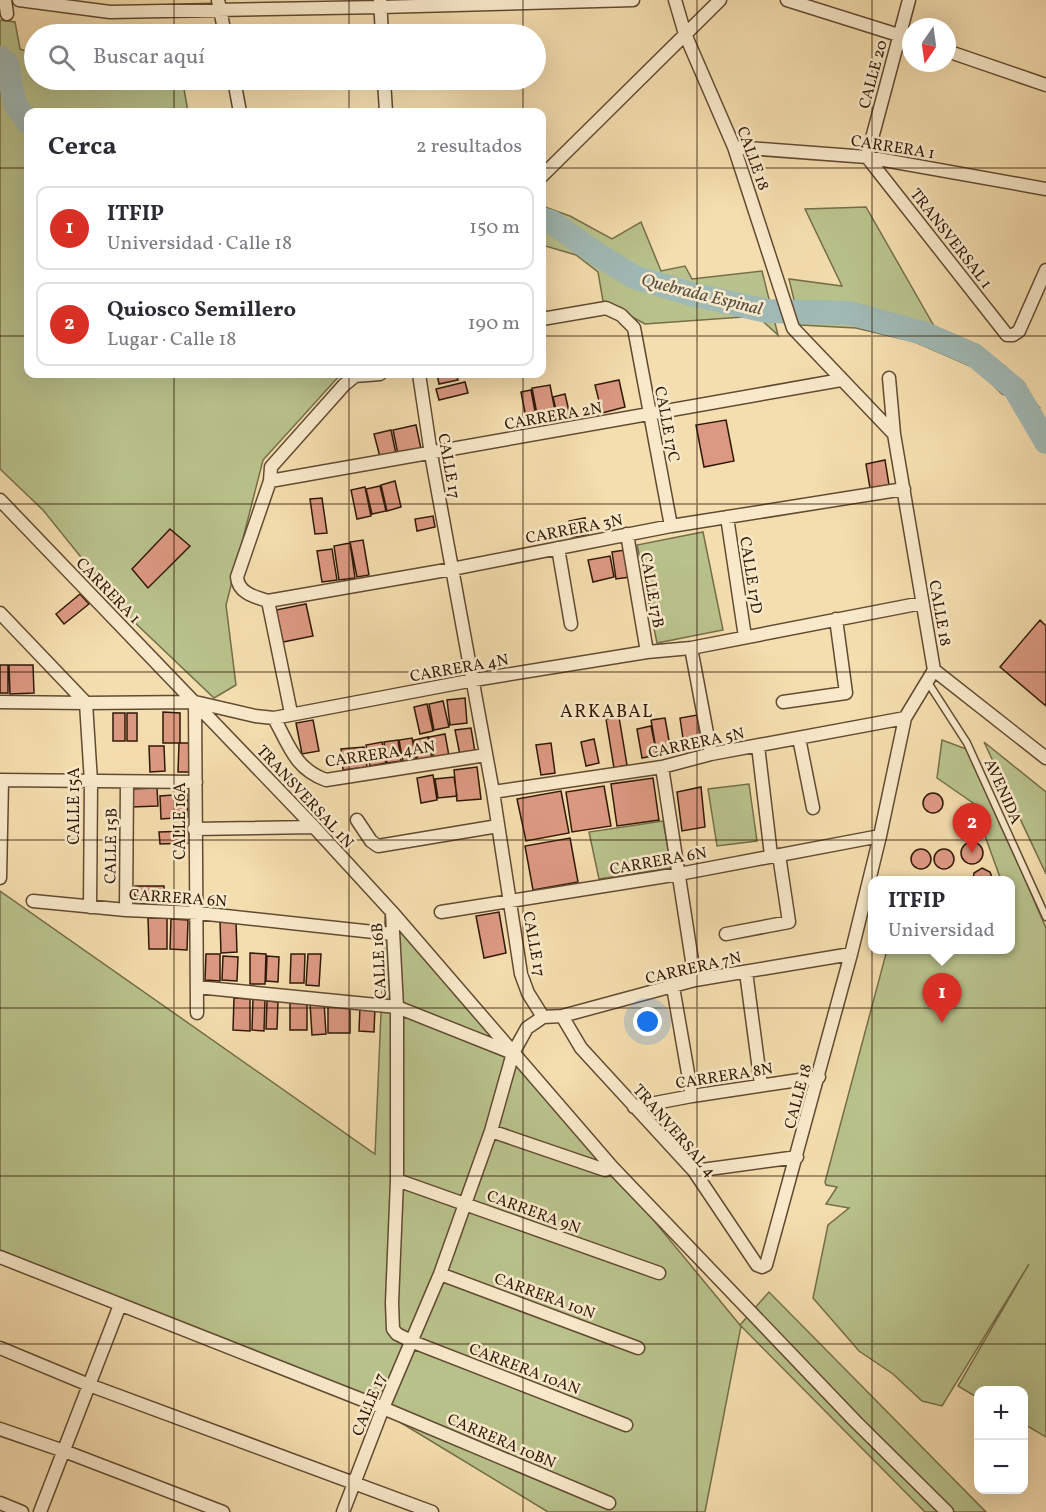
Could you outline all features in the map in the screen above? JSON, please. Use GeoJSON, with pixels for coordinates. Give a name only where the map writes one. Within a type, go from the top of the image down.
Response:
{"type":"FeatureCollection","features":[{"type":"Feature","properties":{"kind":"street"},"geometry":{"type":"LineString","coordinates":[[5,0],[7,14]]}},
{"type":"Feature","properties":{"kind":"street"},"geometry":{"type":"LineString","coordinates":[[18,0],[110,12],[219,4],[633,0]]}},
{"type":"Feature","properties":{"kind":"street","name":"CALLE 18"},"geometry":{"type":"LineString","coordinates":[[675,0],[685,34],[734,147],[793,328],[894,434],[922,603],[930,676],[905,718],[870,876]]}},
{"type":"Feature","properties":{"kind":"street"},"geometry":{"type":"LineString","coordinates":[[546,172],[720,0]]}},
{"type":"Feature","properties":{"kind":"street"},"geometry":{"type":"LineString","coordinates":[[787,0],[902,36]]}},
{"type":"Feature","properties":{"kind":"street","name":"CALLE 20"},"geometry":{"type":"LineString","coordinates":[[907,18],[909,0]]}},
{"type":"Feature","properties":{"kind":"street"},"geometry":{"type":"LineString","coordinates":[[219,4],[223,24]]}},
{"type":"Feature","properties":{"kind":"street"},"geometry":{"type":"LineString","coordinates":[[380,4],[381,24]]}},
{"type":"Feature","properties":{"kind":"street","name":"CALLE 20"},"geometry":{"type":"LineString","coordinates":[[867,157],[902,46]]}},
{"type":"Feature","properties":{"kind":"street"},"geometry":{"type":"LineString","coordinates":[[956,54],[1046,85]]}},
{"type":"Feature","properties":{"kind":"street"},"geometry":{"type":"LineString","coordinates":[[236,90],[239,108]]}},
{"type":"Feature","properties":{"kind":"street"},"geometry":{"type":"LineString","coordinates":[[385,90],[386,108]]}},
{"type":"Feature","properties":{"kind":"street","name":"CARRERA 1"},"geometry":{"type":"LineString","coordinates":[[734,147],[867,157],[1046,189]]}},
{"type":"Feature","properties":{"kind":"street","name":"TRANSVERSAL 1"},"geometry":{"type":"LineString","coordinates":[[867,157],[1007,335],[1013,335],[1019,331],[1046,270]]}},
{"type":"Feature","properties":{"kind":"street","name":"CALLE 17C"},"geometry":{"type":"LineString","coordinates":[[546,318],[606,309],[621,315],[634,328],[671,526]]}},
{"type":"Feature","properties":{"kind":"street"},"geometry":{"type":"LineString","coordinates":[[270,481],[272,467],[276,462],[353,378]]}},
{"type":"Feature","properties":{"kind":"street","name":"CALLE 17"},"geometry":{"type":"LineString","coordinates":[[343,1512],[383,1408],[440,1274],[491,1131],[513,1053],[527,1028],[543,1017],[528,993],[521,974],[474,680],[430,454],[420,378]]}},
{"type":"Feature","properties":{"kind":"street"},"geometry":{"type":"LineString","coordinates":[[889,378],[894,434]]}},
{"type":"Feature","properties":{"kind":"street","name":"CARRERA 2N"},"geometry":{"type":"LineString","coordinates":[[270,481],[841,380]]}},
{"type":"Feature","properties":{"kind":"street","name":"CARRERA 3N"},"geometry":{"type":"LineString","coordinates":[[270,481],[237,577],[242,589],[251,596],[268,600],[452,569],[671,526],[904,489]]}},
{"type":"Feature","properties":{"kind":"street","name":"CARRERA 1"},"geometry":{"type":"LineString","coordinates":[[0,500],[195,702]]}},
{"type":"Feature","properties":{"kind":"street","name":"CALLE 17D"},"geometry":{"type":"LineString","coordinates":[[727,517],[745,637]]}},
{"type":"Feature","properties":{"kind":"street","name":"CALLE 17B"},"geometry":{"type":"LineString","coordinates":[[627,534],[647,652]]}},
{"type":"Feature","properties":{"kind":"street"},"geometry":{"type":"LineString","coordinates":[[558,548],[571,624]]}},
{"type":"Feature","properties":{"kind":"street"},"geometry":{"type":"LineString","coordinates":[[268,600],[291,713]]}},
{"type":"Feature","properties":{"kind":"street","name":"CARRERA 4N"},"geometry":{"type":"LineString","coordinates":[[0,702],[195,702],[255,716],[274,718],[474,680],[647,652],[691,648],[922,603]]}},
{"type":"Feature","properties":{"kind":"street"},"geometry":{"type":"LineString","coordinates":[[2,619],[86,703]]}},
{"type":"Feature","properties":{"kind":"street"},"geometry":{"type":"LineString","coordinates":[[783,702],[846,693],[836,619]]}},
{"type":"Feature","properties":{"kind":"street"},"geometry":{"type":"LineString","coordinates":[[691,648],[711,754]]}},
{"type":"Feature","properties":{"kind":"street"},"geometry":{"type":"LineString","coordinates":[[930,676],[1046,758]]}},
{"type":"Feature","properties":{"kind":"street","name":"CALLE 16A"},"geometry":{"type":"LineString","coordinates":[[195,702],[194,829],[198,913],[197,1013]]}},
{"type":"Feature","properties":{"kind":"street","name":"TRANSVERSAL 1N"},"geometry":{"type":"LineString","coordinates":[[195,702],[392,912],[513,1053]]}},
{"type":"Feature","properties":{"kind":"street","name":"CALLE 15A"},"geometry":{"type":"LineString","coordinates":[[86,703],[91,782],[90,908]]}},
{"type":"Feature","properties":{"kind":"street","name":"CARRERA 4AN"},"geometry":{"type":"LineString","coordinates":[[274,718],[297,761],[311,775],[326,780],[486,755]]}},
{"type":"Feature","properties":{"kind":"street","name":"CARRERA 5N"},"geometry":{"type":"LineString","coordinates":[[493,792],[662,767],[711,754],[905,718]]}},
{"type":"Feature","properties":{"kind":"street"},"geometry":{"type":"LineString","coordinates":[[799,738],[813,808]]}},
{"type":"Feature","properties":{"kind":"street"},"geometry":{"type":"LineString","coordinates":[[726,934],[789,922],[775,855],[758,746]]}},
{"type":"Feature","properties":{"kind":"street"},"geometry":{"type":"LineString","coordinates":[[662,767],[696,980]]}},
{"type":"Feature","properties":{"kind":"street"},"geometry":{"type":"LineString","coordinates":[[0,878],[1,781],[196,782]]}},
{"type":"Feature","properties":{"kind":"street","name":"CALLE 15B"},"geometry":{"type":"LineString","coordinates":[[126,910],[127,782]]}},
{"type":"Feature","properties":{"kind":"street"},"geometry":{"type":"LineString","coordinates":[[357,820],[371,842],[378,846],[498,826]]}},
{"type":"Feature","properties":{"kind":"street"},"geometry":{"type":"LineString","coordinates":[[194,829],[314,827]]}},
{"type":"Feature","properties":{"kind":"street","name":"CARRERA 6N"},"geometry":{"type":"LineString","coordinates":[[441,912],[679,874],[880,836]]}},
{"type":"Feature","properties":{"kind":"street","name":"CALLE 18"},"geometry":{"type":"LineString","coordinates":[[762,1267],[766,1265],[797,1157],[868,885]]}},
{"type":"Feature","properties":{"kind":"street","name":"CARRERA 6N"},"geometry":{"type":"LineString","coordinates":[[33,901],[90,908],[198,913],[392,934]]}},
{"type":"Feature","properties":{"kind":"street","name":"CALLE 16B"},"geometry":{"type":"LineString","coordinates":[[392,912],[397,1007],[397,1180],[393,1329],[397,1334],[413,1342]]}},
{"type":"Feature","properties":{"kind":"street","name":"CARRERA 7N"},"geometry":{"type":"LineString","coordinates":[[543,1017],[562,1016],[696,980],[851,954]]}},
{"type":"Feature","properties":{"kind":"street"},"geometry":{"type":"LineString","coordinates":[[746,972],[761,1085]]}},
{"type":"Feature","properties":{"kind":"street"},"geometry":{"type":"LineString","coordinates":[[197,987],[397,1007],[513,1053],[612,1167],[855,1421],[947,1512]]}},
{"type":"Feature","properties":{"kind":"street"},"geometry":{"type":"LineString","coordinates":[[673,987],[692,1096]]}},
{"type":"Feature","properties":{"kind":"street","name":"TRANVERSAL 4"},"geometry":{"type":"LineString","coordinates":[[562,1016],[580,1048],[694,1171],[757,1265],[762,1267]]}},
{"type":"Feature","properties":{"kind":"street","name":"CARRERA 8N"},"geometry":{"type":"LineString","coordinates":[[634,1107],[819,1077]]}},
{"type":"Feature","properties":{"kind":"street"},"geometry":{"type":"LineString","coordinates":[[491,1131],[605,1170],[612,1167]]}},
{"type":"Feature","properties":{"kind":"street"},"geometry":{"type":"LineString","coordinates":[[694,1171],[797,1157]]}},
{"type":"Feature","properties":{"kind":"street","name":"CARRERA 9N"},"geometry":{"type":"LineString","coordinates":[[397,1180],[659,1273]]}},
{"type":"Feature","properties":{"kind":"street","name":"CARRERA 10BN"},"geometry":{"type":"LineString","coordinates":[[0,1257],[383,1408],[609,1503]]}},
{"type":"Feature","properties":{"kind":"street","name":"CARRERA 10N"},"geometry":{"type":"LineString","coordinates":[[440,1274],[638,1348]]}},
{"type":"Feature","properties":{"kind":"street"},"geometry":{"type":"LineString","coordinates":[[40,1512],[120,1305]]}},
{"type":"Feature","properties":{"kind":"street","name":"CARRERA 10AN"},"geometry":{"type":"LineString","coordinates":[[413,1342],[626,1425]]}},
{"type":"Feature","properties":{"kind":"street"},"geometry":{"type":"LineString","coordinates":[[0,1348],[89,1385],[432,1512]]}},
{"type":"Feature","properties":{"kind":"street"},"geometry":{"type":"LineString","coordinates":[[0,1429],[223,1512]]}},
{"type":"Feature","properties":{"kind":"street"},"geometry":{"type":"LineString","coordinates":[[0,1503],[22,1512]]}},
{"type":"Feature","properties":{"kind":"lane","name":"AVENIDA"},"geometry":{"type":"LineString","coordinates":[[930,676],[967,743],[1046,917]]}},
{"type":"Feature","properties":{"kind":"green space"},"geometry":{"type":"Polygon","coordinates":[[[0,20],[15,22],[20,49],[24,50],[24,90],[184,90],[187,108],[24,108],[24,378],[337,378],[263,460],[226,605],[236,685],[214,698],[130,618],[43,510],[0,469],[0,20]]]}},
{"type":"Feature","properties":{"kind":"green space"},"geometry":{"type":"Polygon","coordinates":[[[546,207],[570,216],[612,239],[641,222],[661,271],[685,266],[692,279],[762,271],[778,335],[757,316],[645,324],[603,301],[598,272],[576,255],[546,246],[546,207]]]}},
{"type":"Feature","properties":{"kind":"green space"},"geometry":{"type":"Polygon","coordinates":[[[866,207],[938,333],[1005,366],[1039,407],[1002,394],[977,369],[915,342],[856,328],[800,325],[789,279],[842,286],[805,209],[866,207]]]}},
{"type":"Feature","properties":{"kind":"green space"},"geometry":{"type":"Polygon","coordinates":[[[703,532],[723,630],[657,643],[637,545],[703,532]]]}},
{"type":"Feature","properties":{"kind":"green space"},"geometry":{"type":"Polygon","coordinates":[[[942,740],[969,750],[1046,928],[1046,1437],[1028,1426],[1028,1386],[974,1386],[974,1396],[958,1386],[1029,1264],[942,1406],[922,1401],[893,1374],[859,1351],[813,1298],[828,1225],[849,1208],[826,1204],[837,1187],[826,1185],[825,1182],[886,954],[1015,954],[1015,876],[1000,876],[973,803],[937,778],[942,740]]]}},
{"type":"Feature","properties":{"kind":"green space"},"geometry":{"type":"Polygon","coordinates":[[[984,742],[1046,792],[1046,874],[984,742]]]}},
{"type":"Feature","properties":{"kind":"green space"},"geometry":{"type":"Polygon","coordinates":[[[749,784],[757,841],[717,846],[708,789],[749,784]]]}},
{"type":"Feature","properties":{"kind":"green space"},"geometry":{"type":"Polygon","coordinates":[[[663,821],[672,868],[599,879],[589,832],[663,821]]]}},
{"type":"Feature","properties":{"kind":"green space"},"geometry":{"type":"Polygon","coordinates":[[[0,891],[375,1154],[386,896],[740,1325],[769,1292],[986,1512],[925,1512],[741,1326],[705,1512],[548,1512],[370,1404],[0,1261],[0,891]]]}},
{"type":"Feature","properties":{"kind":"building"},"geometry":{"type":"Polygon","coordinates":[[[438,378],[457,378],[458,380],[439,384],[438,378]]]}},
{"type":"Feature","properties":{"kind":"building"},"geometry":{"type":"Polygon","coordinates":[[[619,380],[625,407],[602,413],[595,385],[619,380]]]}},
{"type":"Feature","properties":{"kind":"building"},"geometry":{"type":"Polygon","coordinates":[[[465,382],[468,393],[439,400],[436,389],[465,382]]]}},
{"type":"Feature","properties":{"kind":"building"},"geometry":{"type":"Polygon","coordinates":[[[550,385],[558,426],[540,430],[532,388],[550,385]]]}},
{"type":"Feature","properties":{"kind":"building"},"geometry":{"type":"Polygon","coordinates":[[[531,390],[538,427],[528,428],[521,392],[531,390]]]}},
{"type":"Feature","properties":{"kind":"building"},"geometry":{"type":"Polygon","coordinates":[[[565,394],[571,420],[559,423],[553,397],[565,394]]]}},
{"type":"Feature","properties":{"kind":"building"},"geometry":{"type":"Polygon","coordinates":[[[726,420],[734,461],[704,467],[696,425],[726,420]]]}},
{"type":"Feature","properties":{"kind":"building"},"geometry":{"type":"Polygon","coordinates":[[[416,425],[421,449],[398,454],[393,430],[416,425]]]}},
{"type":"Feature","properties":{"kind":"building"},"geometry":{"type":"Polygon","coordinates":[[[391,430],[396,454],[380,457],[374,434],[391,430]]]}},
{"type":"Feature","properties":{"kind":"building"},"geometry":{"type":"Polygon","coordinates":[[[885,460],[889,485],[870,488],[866,464],[885,460]]]}},
{"type":"Feature","properties":{"kind":"building"},"geometry":{"type":"Polygon","coordinates":[[[395,481],[401,507],[387,511],[381,485],[395,481]]]}},
{"type":"Feature","properties":{"kind":"building"},"geometry":{"type":"Polygon","coordinates":[[[380,486],[386,511],[372,514],[366,489],[380,486]]]}},
{"type":"Feature","properties":{"kind":"building"},"geometry":{"type":"Polygon","coordinates":[[[365,487],[371,516],[357,519],[351,490],[365,487]]]}},
{"type":"Feature","properties":{"kind":"building"},"geometry":{"type":"Polygon","coordinates":[[[322,498],[327,533],[315,534],[310,499],[322,498]]]}},
{"type":"Feature","properties":{"kind":"building"},"geometry":{"type":"Polygon","coordinates":[[[433,516],[435,527],[417,531],[415,519],[433,516]]]}},
{"type":"Feature","properties":{"kind":"building"},"geometry":{"type":"Polygon","coordinates":[[[585,518],[588,535],[572,537],[569,521],[585,518]]]}},
{"type":"Feature","properties":{"kind":"building"},"geometry":{"type":"Polygon","coordinates":[[[170,529],[190,546],[148,588],[132,569],[170,529]]]}},
{"type":"Feature","properties":{"kind":"building"},"geometry":{"type":"Polygon","coordinates":[[[363,540],[369,575],[357,577],[350,542],[363,540]]]}},
{"type":"Feature","properties":{"kind":"building"},"geometry":{"type":"Polygon","coordinates":[[[350,543],[355,578],[339,580],[334,546],[350,543]]]}},
{"type":"Feature","properties":{"kind":"building"},"geometry":{"type":"Polygon","coordinates":[[[332,549],[337,580],[322,582],[317,551],[332,549]]]}},
{"type":"Feature","properties":{"kind":"building"},"geometry":{"type":"Polygon","coordinates":[[[625,550],[630,577],[616,579],[612,552],[625,550]]]}},
{"type":"Feature","properties":{"kind":"building"},"geometry":{"type":"Polygon","coordinates":[[[610,556],[614,577],[593,582],[588,560],[610,556]]]}},
{"type":"Feature","properties":{"kind":"building"},"geometry":{"type":"Polygon","coordinates":[[[80,594],[89,604],[64,624],[56,614],[80,594]]]}},
{"type":"Feature","properties":{"kind":"building"},"geometry":{"type":"Polygon","coordinates":[[[306,604],[313,636],[283,642],[276,610],[306,604]]]}},
{"type":"Feature","properties":{"kind":"building"},"geometry":{"type":"Polygon","coordinates":[[[1040,620],[1046,626],[1046,706],[1000,667],[1040,620]]]}},
{"type":"Feature","properties":{"kind":"building"},"geometry":{"type":"Polygon","coordinates":[[[0,665],[8,665],[8,693],[0,693],[0,665]]]}},
{"type":"Feature","properties":{"kind":"building"},"geometry":{"type":"Polygon","coordinates":[[[9,665],[33,665],[34,693],[10,694],[9,665]]]}},
{"type":"Feature","properties":{"kind":"building"},"geometry":{"type":"Polygon","coordinates":[[[465,698],[467,723],[450,725],[447,700],[465,698]]]}},
{"type":"Feature","properties":{"kind":"building"},"geometry":{"type":"Polygon","coordinates":[[[443,701],[449,727],[434,730],[429,704],[443,701]]]}},
{"type":"Feature","properties":{"kind":"building"},"geometry":{"type":"Polygon","coordinates":[[[427,704],[433,731],[420,734],[414,707],[427,704]]]}},
{"type":"Feature","properties":{"kind":"building"},"geometry":{"type":"Polygon","coordinates":[[[163,712],[180,713],[180,743],[163,743],[163,712]]]}},
{"type":"Feature","properties":{"kind":"building"},"geometry":{"type":"Polygon","coordinates":[[[113,713],[125,713],[125,741],[113,741],[113,713]]]}},
{"type":"Feature","properties":{"kind":"building"},"geometry":{"type":"Polygon","coordinates":[[[127,713],[137,713],[137,741],[127,741],[127,713]]]}},
{"type":"Feature","properties":{"kind":"building"},"geometry":{"type":"Polygon","coordinates":[[[697,715],[702,750],[685,752],[680,718],[697,715]]]}},
{"type":"Feature","properties":{"kind":"building"},"geometry":{"type":"Polygon","coordinates":[[[619,717],[627,765],[614,768],[606,719],[619,717]]]}},
{"type":"Feature","properties":{"kind":"building"},"geometry":{"type":"Polygon","coordinates":[[[665,718],[671,752],[657,755],[651,720],[665,718]]]}},
{"type":"Feature","properties":{"kind":"building"},"geometry":{"type":"Polygon","coordinates":[[[313,720],[319,751],[302,754],[296,723],[313,720]]]}},
{"type":"Feature","properties":{"kind":"building"},"geometry":{"type":"Polygon","coordinates":[[[651,726],[657,755],[642,758],[637,729],[651,726]]]}},
{"type":"Feature","properties":{"kind":"building"},"geometry":{"type":"Polygon","coordinates":[[[471,728],[475,752],[460,755],[455,730],[471,728]]]}},
{"type":"Feature","properties":{"kind":"building"},"geometry":{"type":"Polygon","coordinates":[[[445,734],[449,756],[434,759],[429,737],[445,734]]]}},
{"type":"Feature","properties":{"kind":"building"},"geometry":{"type":"Polygon","coordinates":[[[428,737],[432,759],[418,762],[414,740],[428,737]]]}},
{"type":"Feature","properties":{"kind":"building"},"geometry":{"type":"Polygon","coordinates":[[[412,738],[416,759],[403,762],[399,740],[412,738]]]}},
{"type":"Feature","properties":{"kind":"building"},"geometry":{"type":"Polygon","coordinates":[[[594,739],[599,763],[586,766],[581,742],[594,739]]]}},
{"type":"Feature","properties":{"kind":"building"},"geometry":{"type":"Polygon","coordinates":[[[398,740],[401,761],[387,763],[384,742],[398,740]]]}},
{"type":"Feature","properties":{"kind":"building"},"geometry":{"type":"Polygon","coordinates":[[[382,742],[386,763],[370,766],[366,745],[382,742]]]}},
{"type":"Feature","properties":{"kind":"building"},"geometry":{"type":"Polygon","coordinates":[[[179,743],[191,743],[190,772],[178,772],[179,743]]]}},
{"type":"Feature","properties":{"kind":"building"},"geometry":{"type":"Polygon","coordinates":[[[551,743],[555,773],[541,775],[536,745],[551,743]]]}},
{"type":"Feature","properties":{"kind":"building"},"geometry":{"type":"Polygon","coordinates":[[[149,746],[164,746],[165,771],[150,772],[149,746]]]}},
{"type":"Feature","properties":{"kind":"building"},"geometry":{"type":"Polygon","coordinates":[[[364,747],[367,767],[343,770],[341,749],[364,747]]]}},
{"type":"Feature","properties":{"kind":"building"},"geometry":{"type":"Polygon","coordinates":[[[477,767],[481,799],[457,801],[454,770],[477,767]]]}},
{"type":"Feature","properties":{"kind":"building"},"geometry":{"type":"Polygon","coordinates":[[[433,775],[437,800],[421,803],[417,778],[433,775]]]}},
{"type":"Feature","properties":{"kind":"building"},"geometry":{"type":"Polygon","coordinates":[[[454,777],[457,796],[438,798],[435,779],[454,777]]]}},
{"type":"Feature","properties":{"kind":"building"},"geometry":{"type":"Polygon","coordinates":[[[653,778],[659,820],[617,826],[611,784],[653,778]]]}},
{"type":"Feature","properties":{"kind":"building"},"geometry":{"type":"Polygon","coordinates":[[[604,786],[611,826],[572,832],[566,792],[604,786]]]}},
{"type":"Feature","properties":{"kind":"building"},"geometry":{"type":"Polygon","coordinates":[[[701,787],[705,827],[682,831],[677,792],[701,787]]]}},
{"type":"Feature","properties":{"kind":"building"},"geometry":{"type":"Polygon","coordinates":[[[157,788],[158,806],[131,807],[130,789],[157,788]]]}},
{"type":"Feature","properties":{"kind":"building"},"geometry":{"type":"Polygon","coordinates":[[[561,791],[569,833],[526,841],[517,799],[561,791]]]}},
{"type":"Feature","properties":{"kind":"building"},"geometry":{"type":"Polygon","coordinates":[[[933,793],[940,796],[943,803],[940,810],[933,813],[926,810],[923,803],[926,796],[933,793]]]}},
{"type":"Feature","properties":{"kind":"building"},"geometry":{"type":"Polygon","coordinates":[[[187,794],[188,817],[161,819],[160,796],[187,794]]]}},
{"type":"Feature","properties":{"kind":"building"},"geometry":{"type":"Polygon","coordinates":[[[189,831],[190,843],[160,844],[159,832],[189,831]]]}},
{"type":"Feature","properties":{"kind":"building"},"geometry":{"type":"Polygon","coordinates":[[[570,838],[578,882],[533,890],[525,846],[570,838]]]}},
{"type":"Feature","properties":{"kind":"building"},"geometry":{"type":"Polygon","coordinates":[[[972,842],[982,849],[983,853],[976,863],[972,864],[962,857],[961,853],[968,843],[972,842]]]}},
{"type":"Feature","properties":{"kind":"building"},"geometry":{"type":"Polygon","coordinates":[[[921,849],[928,852],[931,859],[928,866],[921,869],[914,866],[911,859],[914,852],[921,849]]]}},
{"type":"Feature","properties":{"kind":"building"},"geometry":{"type":"Polygon","coordinates":[[[944,849],[951,852],[954,859],[951,866],[944,869],[937,866],[934,859],[937,852],[944,849]]]}},
{"type":"Feature","properties":{"kind":"building"},"geometry":{"type":"Polygon","coordinates":[[[982,868],[990,872],[992,876],[974,876],[974,873],[982,868]]]}},
{"type":"Feature","properties":{"kind":"building"},"geometry":{"type":"Polygon","coordinates":[[[135,886],[164,886],[164,903],[135,904],[135,886]]]}},
{"type":"Feature","properties":{"kind":"building"},"geometry":{"type":"Polygon","coordinates":[[[499,912],[506,953],[484,958],[476,916],[499,912]]]}},
{"type":"Feature","properties":{"kind":"building"},"geometry":{"type":"Polygon","coordinates":[[[148,918],[167,918],[167,949],[149,949],[148,918]]]}},
{"type":"Feature","properties":{"kind":"building"},"geometry":{"type":"Polygon","coordinates":[[[171,919],[188,920],[187,950],[170,949],[171,919]]]}},
{"type":"Feature","properties":{"kind":"building"},"geometry":{"type":"Polygon","coordinates":[[[220,922],[236,922],[237,952],[221,953],[220,922]]]}},
{"type":"Feature","properties":{"kind":"building"},"geometry":{"type":"Polygon","coordinates":[[[250,953],[266,954],[265,984],[250,984],[250,953]]]}},
{"type":"Feature","properties":{"kind":"building"},"geometry":{"type":"Polygon","coordinates":[[[206,954],[220,954],[220,981],[205,980],[206,954]]]}},
{"type":"Feature","properties":{"kind":"building"},"geometry":{"type":"Polygon","coordinates":[[[291,954],[305,954],[304,983],[290,983],[291,954]]]}},
{"type":"Feature","properties":{"kind":"building"},"geometry":{"type":"Polygon","coordinates":[[[308,954],[321,954],[319,986],[306,985],[308,954]]]}},
{"type":"Feature","properties":{"kind":"building"},"geometry":{"type":"Polygon","coordinates":[[[223,956],[238,957],[237,981],[222,980],[223,956]]]}},
{"type":"Feature","properties":{"kind":"building"},"geometry":{"type":"Polygon","coordinates":[[[267,956],[279,957],[278,982],[266,981],[267,956]]]}},
{"type":"Feature","properties":{"kind":"building"},"geometry":{"type":"Polygon","coordinates":[[[234,998],[250,999],[250,1031],[233,1030],[234,998]]]}},
{"type":"Feature","properties":{"kind":"building"},"geometry":{"type":"Polygon","coordinates":[[[253,999],[265,999],[264,1031],[252,1030],[253,999]]]}},
{"type":"Feature","properties":{"kind":"building"},"geometry":{"type":"Polygon","coordinates":[[[267,1001],[278,1002],[277,1029],[266,1029],[267,1001]]]}},
{"type":"Feature","properties":{"kind":"building"},"geometry":{"type":"Polygon","coordinates":[[[324,1002],[326,1034],[312,1035],[310,1003],[324,1002]]]}},
{"type":"Feature","properties":{"kind":"building"},"geometry":{"type":"Polygon","coordinates":[[[290,1003],[307,1003],[307,1030],[290,1030],[290,1003]]]}},
{"type":"Feature","properties":{"kind":"building"},"geometry":{"type":"Polygon","coordinates":[[[328,1004],[350,1004],[350,1033],[328,1033],[328,1004]]]}},
{"type":"Feature","properties":{"kind":"building"},"geometry":{"type":"Polygon","coordinates":[[[360,1006],[375,1007],[374,1032],[359,1031],[360,1006]]]}},
{"type":"Feature","properties":{"kind":"waterway","name":"Quebrada Espinal"},"geometry":{"type":"LineString","coordinates":[[0,58],[7,64],[15,104],[24,116]]}},
{"type":"Feature","properties":{"kind":"waterway","name":"Quebrada Espinal"},"geometry":{"type":"LineString","coordinates":[[546,220],[634,277],[691,294],[767,311],[850,313],[923,333],[974,355],[1015,389],[1046,442]]}},
{"type":"Feature","properties":{"kind":"place","name":"Quiosco Semillero"},"geometry":{"type":"Point","coordinates":[972,853]}},
{"type":"Feature","properties":{"kind":"place","name":"ITFIP"},"geometry":{"type":"Point","coordinates":[942,1023]}},
{"type":"Feature","properties":{"kind":"district","name":"ARKABAL"},"geometry":{"type":"Point","coordinates":[607,711]}}]}
